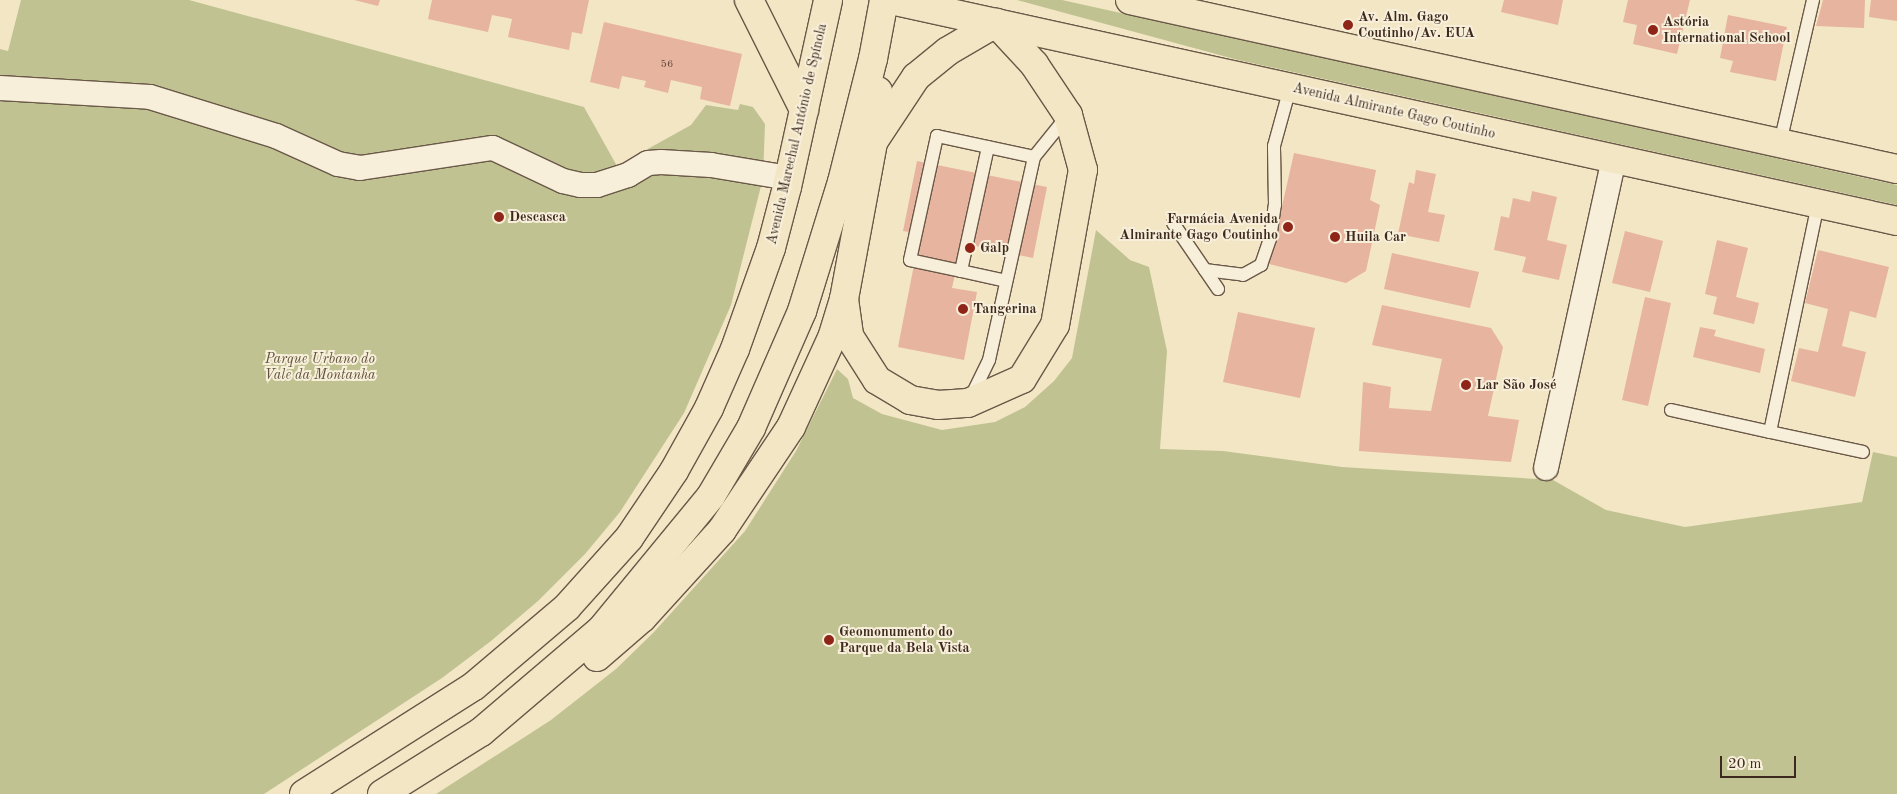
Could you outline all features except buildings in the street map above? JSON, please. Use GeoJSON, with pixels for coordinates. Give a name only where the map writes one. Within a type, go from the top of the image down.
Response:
{"type":"FeatureCollection","features":[{"type":"Feature","properties":{"kind":"main road"},"geometry":{"type":"LineString","coordinates":[[749,0],[804,110]]}},
{"type":"Feature","properties":{"kind":"main road","name":"Avenida Marechal António de Spínola"},"geometry":{"type":"LineString","coordinates":[[304,794],[474,686],[567,607],[629,538],[674,471],[732,357],[771,248],[789,178],[828,0]]}},
{"type":"Feature","properties":{"kind":"main road"},"geometry":{"type":"LineString","coordinates":[[481,732],[601,630],[711,496],[751,428],[802,311],[842,182],[873,59],[884,0]]}},
{"type":"Feature","properties":{"kind":"main road","name":"Avenida Almirante Gago Coutinho"},"geometry":{"type":"LineString","coordinates":[[891,0],[1897,221]]}},
{"type":"Feature","properties":{"kind":"main road"},"geometry":{"type":"LineString","coordinates":[[1130,0],[1897,169]]}},
{"type":"Feature","properties":{"kind":"main road"},"geometry":{"type":"LineString","coordinates":[[844,299],[849,336],[877,380],[910,400],[938,405],[968,403],[1022,379],[1055,325],[1083,170],[1068,116],[1034,64],[996,23],[948,51],[916,77],[874,142]]}},
{"type":"Feature","properties":{"kind":"main road"},"geometry":{"type":"LineString","coordinates":[[382,794],[481,732],[531,709],[569,681],[642,618],[722,530],[791,427],[832,338],[844,299],[874,142],[878,101],[873,59]]}},
{"type":"Feature","properties":{"kind":"street"},"geometry":{"type":"LineString","coordinates":[[0,88],[150,98],[276,136],[338,164],[360,168],[493,148],[563,181],[581,185],[597,185],[628,175],[648,163],[661,162],[711,164],[789,178]]}},
{"type":"Feature","properties":{"kind":"street"},"geometry":{"type":"LineString","coordinates":[[1546,468],[1614,159]]}},
{"type":"Feature","properties":{"kind":"lane"},"geometry":{"type":"LineString","coordinates":[[1780,143],[1813,0]]}},
{"type":"Feature","properties":{"kind":"lane"},"geometry":{"type":"LineString","coordinates":[[1205,270],[1243,275],[1260,265],[1270,239],[1275,205],[1274,146],[1290,88]]}},
{"type":"Feature","properties":{"kind":"lane"},"geometry":{"type":"LineString","coordinates":[[968,403],[989,360],[1034,157],[1068,116]]}},
{"type":"Feature","properties":{"kind":"lane"},"geometry":{"type":"LineString","coordinates":[[1006,281],[910,260],[937,136],[1034,157]]}},
{"type":"Feature","properties":{"kind":"lane"},"geometry":{"type":"LineString","coordinates":[[961,271],[988,147]]}},
{"type":"Feature","properties":{"kind":"lane"},"geometry":{"type":"LineString","coordinates":[[1770,432],[1818,204]]}},
{"type":"Feature","properties":{"kind":"lane"},"geometry":{"type":"LineString","coordinates":[[1173,223],[1218,289]]}},
{"type":"Feature","properties":{"kind":"lane"},"geometry":{"type":"LineString","coordinates":[[1670,410],[1863,452]]}},
{"type":"Feature","properties":{"kind":"green space","name":"Parque Urbano do Vale da Montanha"},"geometry":{"type":"Polygon","coordinates":[[[21,0],[189,0],[584,107],[617,166],[691,125],[706,105],[738,110],[740,104],[753,107],[765,124],[763,178],[731,305],[684,413],[620,512],[585,554],[538,601],[491,641],[442,678],[264,794],[0,794],[0,49],[8,51],[21,0]]]}},
{"type":"Feature","properties":{"kind":"green space"},"geometry":{"type":"Polygon","coordinates":[[[1017,0],[1062,0],[1897,185],[1897,205],[1238,60],[1017,0]]]}},
{"type":"Feature","properties":{"kind":"green space"},"geometry":{"type":"Polygon","coordinates":[[[1096,230],[1130,260],[1149,267],[1167,351],[1160,449],[1223,451],[1342,467],[1553,480],[1606,510],[1685,527],[1862,502],[1873,452],[1897,457],[1897,794],[436,794],[551,720],[616,669],[654,632],[745,531],[796,451],[837,369],[848,379],[853,398],[882,414],[942,430],[995,422],[1025,407],[1054,381],[1072,358],[1096,230]]]}},
{"type":"Feature","properties":{"kind":"place","name":"Av. Alm. Gago Coutinho/Av. EUA"},"geometry":{"type":"Point","coordinates":[1348,25]}},
{"type":"Feature","properties":{"kind":"place","name":"Astória International School"},"geometry":{"type":"Point","coordinates":[1653,30]}},
{"type":"Feature","properties":{"kind":"place","name":"Descasca"},"geometry":{"type":"Point","coordinates":[499,217]}},
{"type":"Feature","properties":{"kind":"place","name":"Farmácia Avenida Almirante Gago Coutinho"},"geometry":{"type":"Point","coordinates":[1288,227]}},
{"type":"Feature","properties":{"kind":"place","name":"Huila Car"},"geometry":{"type":"Point","coordinates":[1335,237]}},
{"type":"Feature","properties":{"kind":"place","name":"Galp"},"geometry":{"type":"Point","coordinates":[970,248]}},
{"type":"Feature","properties":{"kind":"place","name":"Tangerina"},"geometry":{"type":"Point","coordinates":[963,309]}},
{"type":"Feature","properties":{"kind":"place","name":"Lar São José"},"geometry":{"type":"Point","coordinates":[1466,385]}},
{"type":"Feature","properties":{"kind":"place","name":"Geomonumento do Parque da Bela Vista"},"geometry":{"type":"Point","coordinates":[829,640]}}]}
